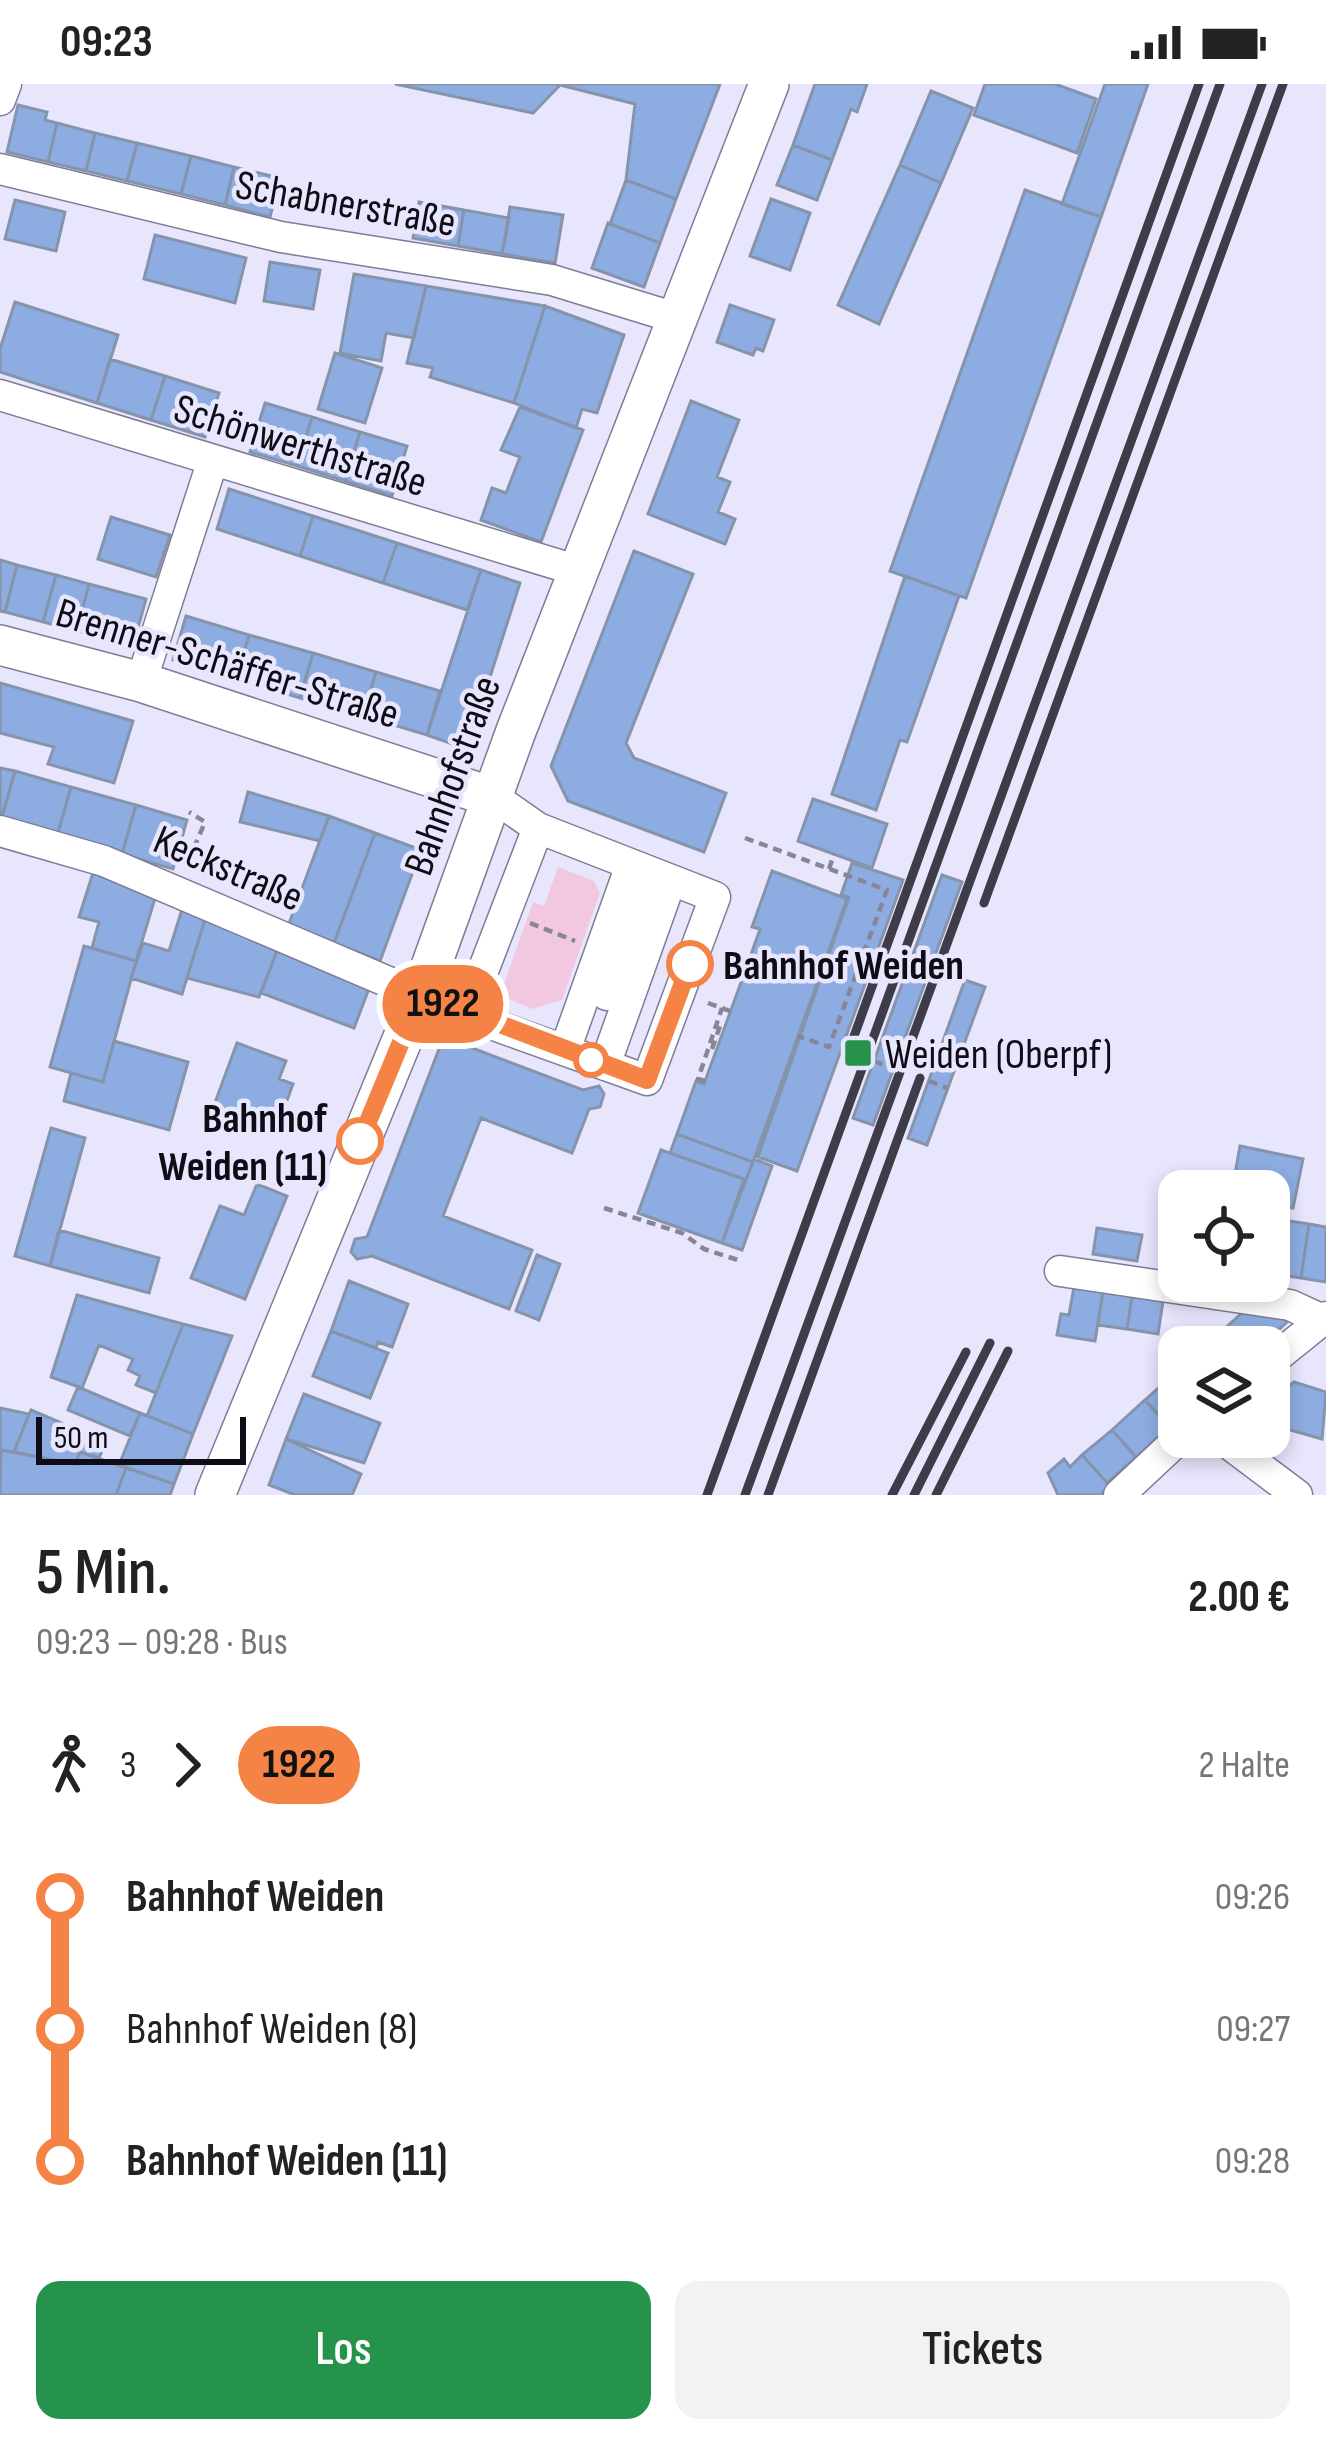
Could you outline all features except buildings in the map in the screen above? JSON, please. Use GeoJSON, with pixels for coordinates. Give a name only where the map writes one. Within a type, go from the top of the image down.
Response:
{"type":"FeatureCollection","features":[{"type":"Feature","properties":{"kind":"main road","name":"Bahnhofstraße"},"geometry":{"type":"LineString","coordinates":[[215,1495],[421,994],[769,84]]}},
{"type":"Feature","properties":{"kind":"main road","name":"Brenner-Schäffer-Straße"},"geometry":{"type":"LineString","coordinates":[[0,644],[141,682],[495,798]]}},
{"type":"Feature","properties":{"kind":"street"},"geometry":{"type":"LineString","coordinates":[[0,100],[6,84]]}},
{"type":"Feature","properties":{"kind":"street","name":"Schabnerstraße"},"geometry":{"type":"LineString","coordinates":[[0,169],[281,236],[552,280],[676,318]]}},
{"type":"Feature","properties":{"kind":"street","name":"Schönwerthstraße"},"geometry":{"type":"LineString","coordinates":[[0,395],[579,571]]}},
{"type":"Feature","properties":{"kind":"street"},"geometry":{"type":"LineString","coordinates":[[141,682],[212,463]]}},
{"type":"Feature","properties":{"kind":"street"},"geometry":{"type":"LineString","coordinates":[[495,798],[538,828],[651,873]]}},
{"type":"Feature","properties":{"kind":"street"},"geometry":{"type":"LineString","coordinates":[[466,1015],[538,828]]}},
{"type":"Feature","properties":{"kind":"street","name":"Keckstraße"},"geometry":{"type":"LineString","coordinates":[[0,831],[104,861],[466,1015],[647,1080],[715,897],[651,873]]}},
{"type":"Feature","properties":{"kind":"street"},"geometry":{"type":"LineString","coordinates":[[585,1058],[651,873]]}},
{"type":"Feature","properties":{"kind":"street"},"geometry":{"type":"LineString","coordinates":[[585,1058],[651,873]]}},
{"type":"Feature","properties":{"kind":"street"},"geometry":{"type":"LineString","coordinates":[[1060,1271],[1289,1305],[1324,1319],[1290,1347]]}},
{"type":"Feature","properties":{"kind":"street"},"geometry":{"type":"LineString","coordinates":[[1119,1495],[1159,1458]]}},
{"type":"Feature","properties":{"kind":"street"},"geometry":{"type":"LineString","coordinates":[[1248,1458],[1297,1495]]}},
{"type":"Feature","properties":{"kind":"path"},"geometry":{"type":"LineString","coordinates":[[177,890],[206,823],[189,812]]}},
{"type":"Feature","properties":{"kind":"path"},"geometry":{"type":"LineString","coordinates":[[745,838],[891,892],[829,1047]]}},
{"type":"Feature","properties":{"kind":"path"},"geometry":{"type":"LineString","coordinates":[[829,869],[834,854]]}},
{"type":"Feature","properties":{"kind":"path"},"geometry":{"type":"LineString","coordinates":[[703,1080],[726,1010]]}},
{"type":"Feature","properties":{"kind":"path"},"geometry":{"type":"LineString","coordinates":[[798,1036],[838,1051]]}},
{"type":"Feature","properties":{"kind":"path"},"geometry":{"type":"LineString","coordinates":[[874,1061],[882,1069],[894,1069]]}},
{"type":"Feature","properties":{"kind":"path"},"geometry":{"type":"LineString","coordinates":[[929,1081],[937,1088],[947,1088]]}},
{"type":"Feature","properties":{"kind":"path"},"geometry":{"type":"LineString","coordinates":[[604,1208],[682,1233],[704,1250],[741,1261]]}},
{"type":"Feature","properties":{"kind":"path"},"geometry":{"type":"LineString","coordinates":[[677,1246],[682,1233]]}},
{"type":"Feature","properties":{"kind":"shaded area"},"geometry":{"type":"Polygon","coordinates":[[[558,867],[594,881],[600,893],[562,1000],[532,1009],[500,995],[533,902],[544,906],[558,867]]]}},
{"type":"Feature","properties":{"kind":"railway"},"geometry":{"type":"LineString","coordinates":[[849,1050],[1199,84]]}},
{"type":"Feature","properties":{"kind":"railway"},"geometry":{"type":"LineString","coordinates":[[707,1495],[1220,84]]}},
{"type":"Feature","properties":{"kind":"railway"},"geometry":{"type":"LineString","coordinates":[[745,1495],[1262,84]]}},
{"type":"Feature","properties":{"kind":"railway"},"geometry":{"type":"LineString","coordinates":[[984,903],[1283,84]]}},
{"type":"Feature","properties":{"kind":"railway"},"geometry":{"type":"LineString","coordinates":[[768,1495],[920,1078]]}},
{"type":"Feature","properties":{"kind":"railway"},"geometry":{"type":"LineString","coordinates":[[914,1495],[990,1343]]}},
{"type":"Feature","properties":{"kind":"railway"},"geometry":{"type":"LineString","coordinates":[[936,1495],[1008,1351]]}},
{"type":"Feature","properties":{"kind":"railway"},"geometry":{"type":"LineString","coordinates":[[892,1495],[966,1352]]}},
{"type":"Feature","properties":{"kind":"bus line","name":"1922"},"geometry":{"type":"LineString","coordinates":[[360,1141],[421,994],[466,1015],[647,1080],[690,964]]}},
{"type":"Feature","properties":{"kind":"place","name":"Bahnhof Weiden"},"geometry":{"type":"Point","coordinates":[690,964]}},
{"type":"Feature","properties":{"kind":"place","name":"Weiden (Oberpf)"},"geometry":{"type":"Point","coordinates":[858,1053]}},
{"type":"Feature","properties":{"kind":"place","name":"Bahnhof Weiden (11)"},"geometry":{"type":"Point","coordinates":[360,1141]}}]}
